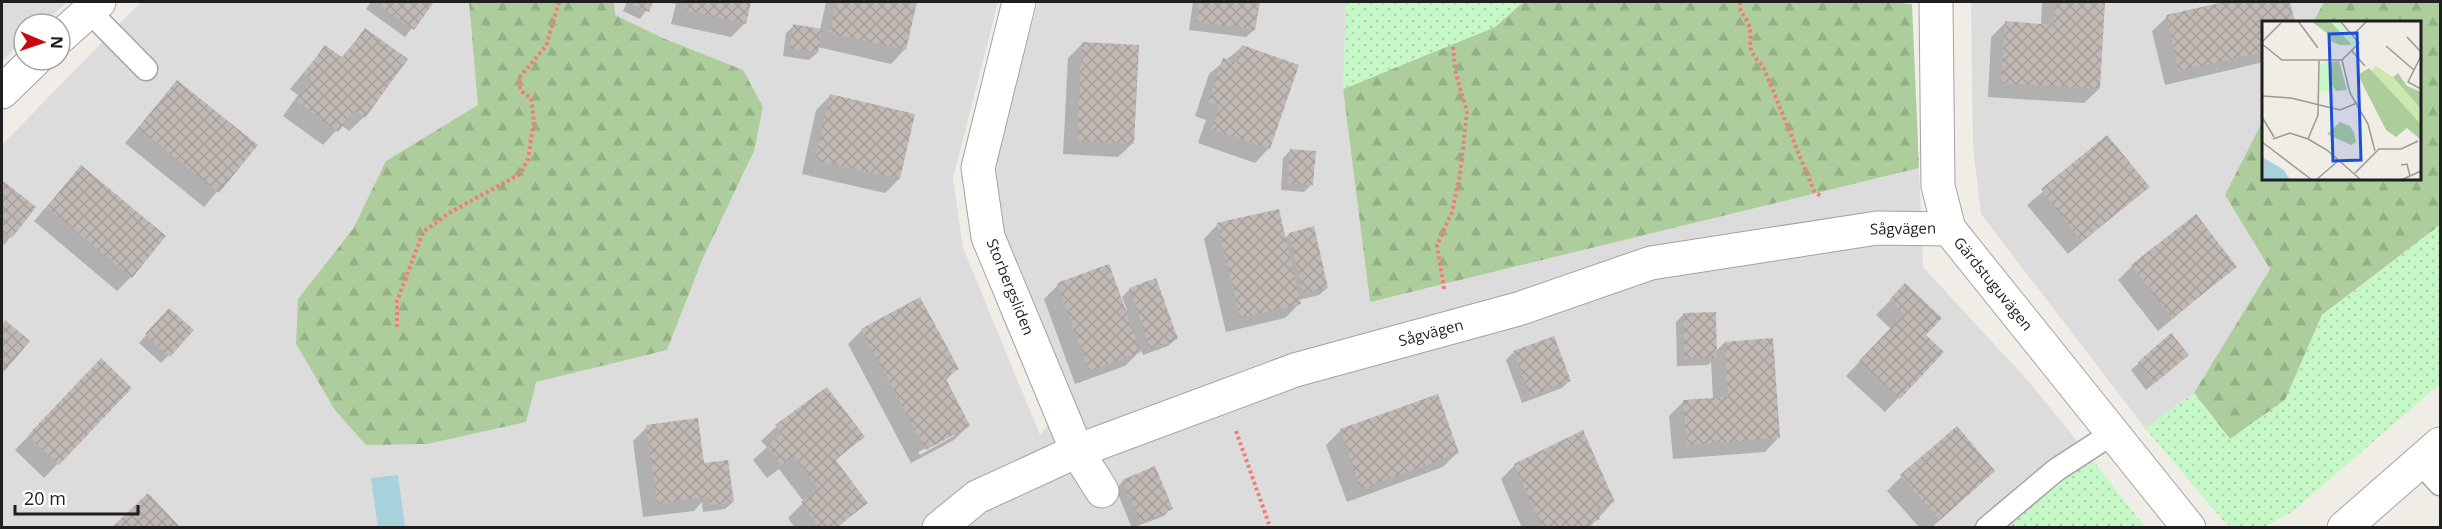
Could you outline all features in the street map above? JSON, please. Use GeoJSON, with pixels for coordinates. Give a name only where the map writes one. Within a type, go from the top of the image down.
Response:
{"type":"FeatureCollection","features":[{"type":"Feature","properties":{"kind":"street","name":"Storbergsliden"},"geometry":{"type":"LineString","coordinates":[[1019,2],[978,168],[988,237],[1077,450],[1102,491]]}},
{"type":"Feature","properties":{"kind":"street","name":"Gärdstuguvägen"},"geometry":{"type":"LineString","coordinates":[[1936,2],[1938,186],[1949,229],[2189,528]]}},
{"type":"Feature","properties":{"kind":"street"},"geometry":{"type":"LineString","coordinates":[[72,26],[94,6]]}},
{"type":"Feature","properties":{"kind":"street"},"geometry":{"type":"LineString","coordinates":[[3,86],[20,72]]}},
{"type":"Feature","properties":{"kind":"street","name":"Sågvägen"},"geometry":{"type":"LineString","coordinates":[[939,528],[977,497],[1077,450],[1295,370],[1518,309],[1651,263],[1869,229],[1949,229]]}},
{"type":"Feature","properties":{"kind":"street"},"geometry":{"type":"LineString","coordinates":[[2344,528],[2434,463]]}},
{"type":"Feature","properties":{"kind":"lane"},"geometry":{"type":"LineString","coordinates":[[94,6],[146,69]]}},
{"type":"Feature","properties":{"kind":"lane"},"geometry":{"type":"LineString","coordinates":[[1987,528],[2056,470],[2113,432]]}},
{"type":"Feature","properties":{"kind":"path"},"geometry":{"type":"LineString","coordinates":[[397,327],[397,301],[423,232],[449,213],[520,174],[528,159],[534,122],[531,98],[520,90],[519,78],[546,46],[559,2]]}},
{"type":"Feature","properties":{"kind":"path"},"geometry":{"type":"LineString","coordinates":[[1740,2],[1739,12],[1748,23],[1752,55],[1763,66],[1814,191],[1869,229]]}},
{"type":"Feature","properties":{"kind":"path"},"geometry":{"type":"LineString","coordinates":[[1442,278],[1437,245],[1452,212],[1467,112],[1455,70],[1453,45]]}},
{"type":"Feature","properties":{"kind":"path"},"geometry":{"type":"LineString","coordinates":[[1224,396],[1269,524]]}},
{"type":"Feature","properties":{"kind":"shaded area"},"geometry":{"type":"Polygon","coordinates":[[[2,2],[67,2],[56,12],[12,12],[12,51],[2,61],[2,2]]]}},
{"type":"Feature","properties":{"kind":"shaded area"},"geometry":{"type":"Polygon","coordinates":[[[141,2],[998,2],[953,179],[963,248],[1040,435],[1064,403],[994,205],[998,147],[1038,2],[1346,2],[1343,89],[1370,302],[1919,168],[1923,267],[2030,383],[2092,459],[2058,481],[2006,528],[2,527],[2,145],[141,2]]]}},
{"type":"Feature","properties":{"kind":"shaded area"},"geometry":{"type":"Polygon","coordinates":[[[1971,2],[2324,2],[2314,21],[2262,21],[2262,122],[2225,195],[2270,269],[2194,393],[2145,428],[1981,214],[1973,147],[1971,2]]]}},
{"type":"Feature","properties":{"kind":"green space"},"geometry":{"type":"Polygon","coordinates":[[[469,2],[614,2],[615,15],[665,39],[743,70],[763,107],[754,151],[702,260],[667,350],[536,382],[526,422],[427,444],[366,445],[335,410],[296,344],[298,299],[353,229],[386,161],[478,105],[469,2]]]}},
{"type":"Feature","properties":{"kind":"green space"},"geometry":{"type":"Polygon","coordinates":[[[1346,2],[1523,2],[1495,27],[1343,89],[1346,2]]]}},
{"type":"Feature","properties":{"kind":"green space"},"geometry":{"type":"Polygon","coordinates":[[[1523,2],[1888,2],[1912,4],[1919,168],[1370,302],[1343,89],[1495,27],[1523,2]]]}},
{"type":"Feature","properties":{"kind":"green space"},"geometry":{"type":"Polygon","coordinates":[[[2324,2],[2440,2],[2440,225],[2322,315],[2285,400],[2230,439],[2194,393],[2270,269],[2225,195],[2262,122],[2262,180],[2421,180],[2421,21],[2314,21],[2324,2]]]}},
{"type":"Feature","properties":{"kind":"green space"},"geometry":{"type":"Polygon","coordinates":[[[2440,225],[2440,384],[2292,512],[2264,527],[2227,525],[2145,428],[2194,393],[2230,439],[2285,400],[2322,316],[2440,225]]]}},
{"type":"Feature","properties":{"kind":"green space"},"geometry":{"type":"Polygon","coordinates":[[[2092,459],[2145,527],[2006,528],[2058,481],[2092,459]]]}},
{"type":"Feature","properties":{"kind":"water"},"geometry":{"type":"Polygon","coordinates":[[[398,475],[405,527],[378,527],[371,478],[398,475]]]}},
{"type":"Feature","properties":{"kind":"building"},"geometry":{"type":"Polygon","coordinates":[[[374,2],[434,2],[414,30],[374,2]]]}},
{"type":"Feature","properties":{"kind":"building"},"geometry":{"type":"Polygon","coordinates":[[[630,2],[653,2],[649,12],[629,4],[630,2]]]}},
{"type":"Feature","properties":{"kind":"building"},"geometry":{"type":"Polygon","coordinates":[[[687,2],[751,2],[746,24],[685,10],[687,2]]]}},
{"type":"Feature","properties":{"kind":"building"},"geometry":{"type":"Polygon","coordinates":[[[836,2],[917,2],[906,50],[829,33],[836,2]]]}},
{"type":"Feature","properties":{"kind":"building"},"geometry":{"type":"Polygon","coordinates":[[[1198,2],[1260,2],[1255,30],[1196,22],[1198,2]]]}},
{"type":"Feature","properties":{"kind":"building"},"geometry":{"type":"Polygon","coordinates":[[[2055,2],[2105,2],[2100,89],[2001,83],[2005,21],[2053,25],[2055,2]]]}},
{"type":"Feature","properties":{"kind":"building"},"geometry":{"type":"Polygon","coordinates":[[[2224,2],[2290,2],[2295,21],[2262,21],[2262,52],[2179,71],[2166,15],[2224,2]]]}},
{"type":"Feature","properties":{"kind":"building"},"geometry":{"type":"Polygon","coordinates":[[[793,24],[822,29],[818,53],[790,49],[793,24]]]}},
{"type":"Feature","properties":{"kind":"building"},"geometry":{"type":"Polygon","coordinates":[[[365,28],[408,59],[365,118],[354,110],[338,132],[296,101],[311,80],[304,74],[325,45],[343,58],[365,28]]]}},
{"type":"Feature","properties":{"kind":"building"},"geometry":{"type":"Polygon","coordinates":[[[1082,42],[1139,45],[1134,144],[1077,141],[1082,42]]]}},
{"type":"Feature","properties":{"kind":"building"},"geometry":{"type":"Polygon","coordinates":[[[1242,45],[1299,65],[1270,149],[1212,129],[1219,106],[1208,102],[1223,58],[1236,62],[1242,45]]]}},
{"type":"Feature","properties":{"kind":"building"},"geometry":{"type":"Polygon","coordinates":[[[177,80],[258,145],[219,193],[138,128],[177,80]]]}},
{"type":"Feature","properties":{"kind":"building"},"geometry":{"type":"Polygon","coordinates":[[[830,94],[915,114],[900,179],[815,160],[830,94]]]}},
{"type":"Feature","properties":{"kind":"building"},"geometry":{"type":"Polygon","coordinates":[[[2107,135],[2150,187],[2082,241],[2041,189],[2107,135]]]}},
{"type":"Feature","properties":{"kind":"building"},"geometry":{"type":"Polygon","coordinates":[[[1290,149],[1316,151],[1313,185],[1288,183],[1290,149]]]}},
{"type":"Feature","properties":{"kind":"building"},"geometry":{"type":"Polygon","coordinates":[[[81,165],[166,236],[132,278],[47,207],[81,165]]]}},
{"type":"Feature","properties":{"kind":"building"},"geometry":{"type":"Polygon","coordinates":[[[2,180],[36,207],[12,238],[2,230],[2,180]]]}},
{"type":"Feature","properties":{"kind":"building"},"geometry":{"type":"Polygon","coordinates":[[[1279,209],[1301,304],[1240,318],[1217,223],[1279,209]]]}},
{"type":"Feature","properties":{"kind":"building"},"geometry":{"type":"Polygon","coordinates":[[[2196,214],[2237,267],[2172,318],[2131,265],[2196,214]]]}},
{"type":"Feature","properties":{"kind":"building"},"geometry":{"type":"Polygon","coordinates":[[[1314,226],[1328,288],[1303,294],[1289,233],[1314,226]]]}},
{"type":"Feature","properties":{"kind":"building"},"geometry":{"type":"Polygon","coordinates":[[[1109,264],[1141,352],[1089,371],[1057,283],[1109,264]]]}},
{"type":"Feature","properties":{"kind":"building"},"geometry":{"type":"Polygon","coordinates":[[[1156,278],[1178,339],[1150,349],[1129,288],[1156,278]]]}},
{"type":"Feature","properties":{"kind":"building"},"geometry":{"type":"Polygon","coordinates":[[[1905,283],[1942,318],[1926,335],[1944,352],[1900,399],[1859,361],[1904,314],[1889,300],[1905,283]]]}},
{"type":"Feature","properties":{"kind":"building"},"geometry":{"type":"Polygon","coordinates":[[[920,297],[959,369],[945,377],[970,426],[926,450],[861,329],[920,297]]]}},
{"type":"Feature","properties":{"kind":"building"},"geometry":{"type":"Polygon","coordinates":[[[169,308],[194,330],[170,357],[145,334],[169,308]]]}},
{"type":"Feature","properties":{"kind":"building"},"geometry":{"type":"Polygon","coordinates":[[[1716,312],[1717,358],[1684,359],[1683,313],[1716,312]]]}},
{"type":"Feature","properties":{"kind":"building"},"geometry":{"type":"Polygon","coordinates":[[[5,320],[30,341],[2,374],[2,325],[5,320]]]}},
{"type":"Feature","properties":{"kind":"building"},"geometry":{"type":"Polygon","coordinates":[[[2171,333],[2189,355],[2154,384],[2138,362],[2171,333]]]}},
{"type":"Feature","properties":{"kind":"building"},"geometry":{"type":"Polygon","coordinates":[[[1554,336],[1571,381],[1530,396],[1513,351],[1554,336]]]}},
{"type":"Feature","properties":{"kind":"building"},"geometry":{"type":"Polygon","coordinates":[[[1773,338],[1780,438],[1687,445],[1683,400],[1728,397],[1724,342],[1773,338]]]}},
{"type":"Feature","properties":{"kind":"building"},"geometry":{"type":"Polygon","coordinates":[[[101,358],[132,388],[59,465],[28,435],[101,358]]]}},
{"type":"Feature","properties":{"kind":"building"},"geometry":{"type":"Polygon","coordinates":[[[827,387],[865,437],[835,459],[868,503],[835,528],[819,528],[801,502],[819,489],[794,456],[781,465],[766,445],[782,434],[775,425],[827,387]]]}},
{"type":"Feature","properties":{"kind":"building"},"geometry":{"type":"Polygon","coordinates":[[[1438,394],[1459,453],[1361,489],[1340,429],[1438,394]]]}},
{"type":"Feature","properties":{"kind":"building"},"geometry":{"type":"Polygon","coordinates":[[[698,418],[704,463],[728,460],[734,502],[710,505],[709,497],[657,504],[646,425],[698,418]]]}},
{"type":"Feature","properties":{"kind":"building"},"geometry":{"type":"Polygon","coordinates":[[[1957,426],[1995,471],[1940,520],[1900,475],[1957,426]]]}},
{"type":"Feature","properties":{"kind":"building"},"geometry":{"type":"Polygon","coordinates":[[[1583,430],[1615,502],[1596,511],[1600,519],[1582,528],[1574,528],[1571,524],[1564,528],[1542,528],[1514,464],[1583,430]]]}},
{"type":"Feature","properties":{"kind":"building"},"geometry":{"type":"Polygon","coordinates":[[[1155,466],[1173,509],[1141,523],[1122,480],[1155,466]]]}},
{"type":"Feature","properties":{"kind":"building"},"geometry":{"type":"Polygon","coordinates":[[[148,493],[181,528],[111,528],[148,493]]]}}]}
